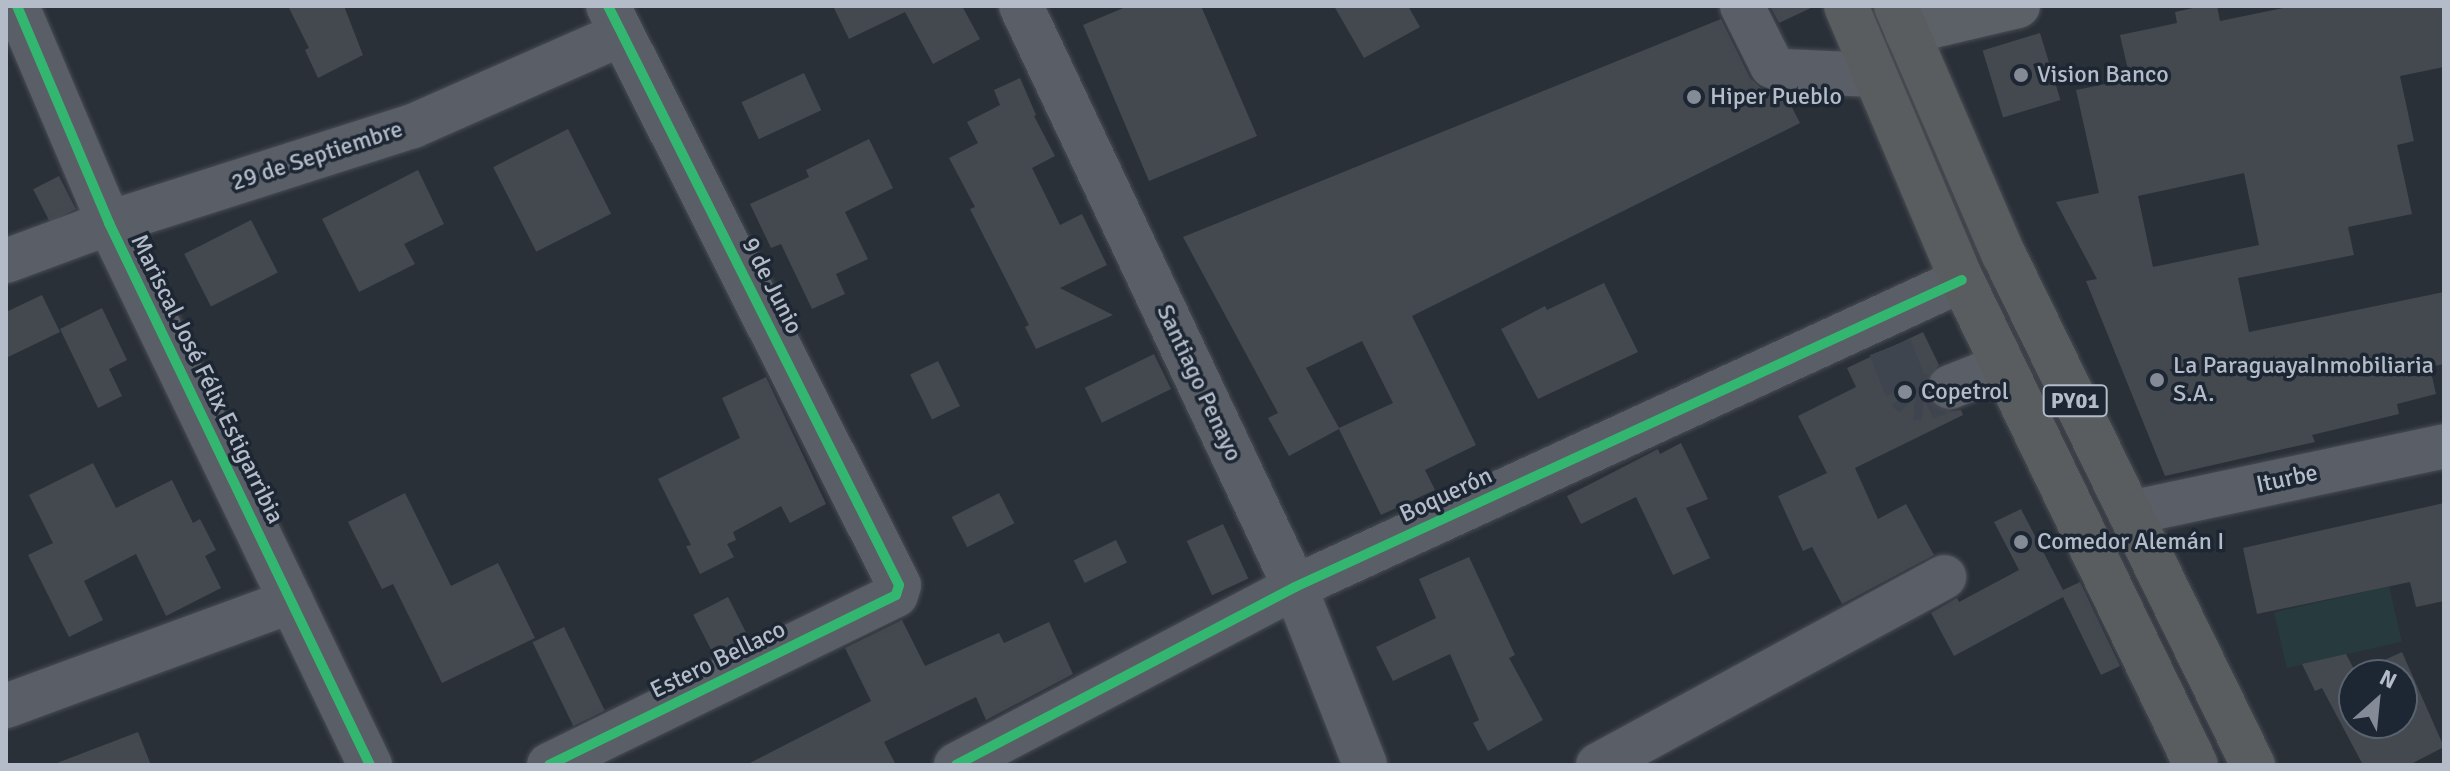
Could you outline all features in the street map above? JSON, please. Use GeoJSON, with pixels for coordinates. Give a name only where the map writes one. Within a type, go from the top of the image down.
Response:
{"type":"FeatureCollection","features":[{"type":"Feature","properties":{"kind":"highway"},"geometry":{"type":"LineString","coordinates":[[1860,42],[1902,19]]}},
{"type":"Feature","properties":{"kind":"highway","name":"PY01"},"geometry":{"type":"LineString","coordinates":[[1902,19],[2004,255],[2253,765]]}},
{"type":"Feature","properties":{"kind":"highway","name":"PY01"},"geometry":{"type":"LineString","coordinates":[[1860,42],[1962,280],[2196,765]]}},
{"type":"Feature","properties":{"kind":"main road"},"geometry":{"type":"LineString","coordinates":[[1902,19],[2018,6]]}},
{"type":"Feature","properties":{"kind":"street","name":"Mariscal José Félix Estigarribia"},"geometry":{"type":"LineString","coordinates":[[17,6],[109,223],[370,765]]}},
{"type":"Feature","properties":{"kind":"street","name":"Santiago Penayo"},"geometry":{"type":"LineString","coordinates":[[1021,6],[1295,587],[1365,765]]}},
{"type":"Feature","properties":{"kind":"street"},"geometry":{"type":"LineString","coordinates":[[1742,6],[1772,66],[1784,71],[1860,42]]}},
{"type":"Feature","properties":{"kind":"street","name":"29 de Septiembre"},"geometry":{"type":"LineString","coordinates":[[6,261],[109,223],[413,126],[615,20]]}},
{"type":"Feature","properties":{"kind":"street","name":"9 de Junio"},"geometry":{"type":"LineString","coordinates":[[615,20],[899,585]]}},
{"type":"Feature","properties":{"kind":"street","name":"Boquerón"},"geometry":{"type":"LineString","coordinates":[[956,765],[1295,587],[1885,332],[1962,280]]}},
{"type":"Feature","properties":{"kind":"street"},"geometry":{"type":"LineString","coordinates":[[1950,387],[2003,366]]}},
{"type":"Feature","properties":{"kind":"street","name":"Iturbe"},"geometry":{"type":"LineString","coordinates":[[2130,513],[2444,446]]}},
{"type":"Feature","properties":{"kind":"street"},"geometry":{"type":"LineString","coordinates":[[1598,765],[1944,577]]}},
{"type":"Feature","properties":{"kind":"street","name":"Estero Bellaco"},"geometry":{"type":"LineString","coordinates":[[549,765],[896,595],[899,585]]}},
{"type":"Feature","properties":{"kind":"street"},"geometry":{"type":"LineString","coordinates":[[6,706],[291,601]]}},
{"type":"Feature","properties":{"kind":"green space"},"geometry":{"type":"Polygon","coordinates":[[[2389,586],[2402,642],[2287,668],[2274,613],[2389,586]]]}},
{"type":"Feature","properties":{"kind":"building"},"geometry":{"type":"Polygon","coordinates":[[[288,6],[344,6],[363,55],[318,78],[305,50],[309,48],[288,6]]]}},
{"type":"Feature","properties":{"kind":"building"},"geometry":{"type":"Polygon","coordinates":[[[833,6],[962,6],[980,39],[933,64],[905,12],[849,39],[833,6]]]}},
{"type":"Feature","properties":{"kind":"building"},"geometry":{"type":"Polygon","coordinates":[[[1128,6],[1201,6],[1257,136],[1149,181],[1083,25],[1128,6]]]}},
{"type":"Feature","properties":{"kind":"building"},"geometry":{"type":"Polygon","coordinates":[[[1334,6],[1408,6],[1420,27],[1364,58],[1334,6]]]}},
{"type":"Feature","properties":{"kind":"building"},"geometry":{"type":"Polygon","coordinates":[[[1770,6],[1815,6],[1779,23],[1770,6]]]}},
{"type":"Feature","properties":{"kind":"building"},"geometry":{"type":"Polygon","coordinates":[[[2217,6],[2220,21],[2293,6],[2444,6],[2444,67],[2400,76],[2414,141],[2397,145],[2412,214],[2348,227],[2354,255],[2238,278],[2249,332],[2444,292],[2444,364],[2430,367],[2436,394],[2397,404],[2399,414],[2312,435],[2315,442],[2165,476],[2086,281],[2097,279],[2056,202],[2099,193],[2076,90],[2130,79],[2120,35],[2177,23],[2175,12],[2217,6]],[[2244,173],[2138,196],[2153,267],[2259,245],[2244,173]]]}},
{"type":"Feature","properties":{"kind":"building"},"geometry":{"type":"Polygon","coordinates":[[[1721,19],[1750,78],[1762,89],[1786,96],[1800,123],[1412,316],[1476,445],[1425,470],[1435,490],[1381,515],[1339,429],[1289,456],[1268,418],[1278,413],[1183,237],[1721,19]],[[1362,341],[1306,368],[1339,428],[1393,403],[1362,341]]]}},
{"type":"Feature","properties":{"kind":"building","name":"Vision Banco"},"geometry":{"type":"Polygon","coordinates":[[[2040,33],[2060,100],[2003,117],[1983,51],[2040,33]]]}},
{"type":"Feature","properties":{"kind":"building"},"geometry":{"type":"Polygon","coordinates":[[[804,73],[821,110],[759,139],[741,102],[804,73]]]}},
{"type":"Feature","properties":{"kind":"building"},"geometry":{"type":"Polygon","coordinates":[[[1020,78],[1034,116],[1055,156],[1032,168],[1060,225],[1082,214],[1107,265],[1060,288],[1113,315],[1036,349],[1025,327],[1029,325],[970,209],[975,207],[949,158],[978,143],[967,122],[1000,105],[994,90],[1020,78]]]}},
{"type":"Feature","properties":{"kind":"building"},"geometry":{"type":"Polygon","coordinates":[[[568,129],[611,214],[536,252],[493,167],[568,129]]]}},
{"type":"Feature","properties":{"kind":"building"},"geometry":{"type":"Polygon","coordinates":[[[869,139],[893,188],[845,212],[868,259],[836,274],[845,294],[812,309],[781,244],[771,248],[750,204],[809,177],[806,170],[869,139]]]}},
{"type":"Feature","properties":{"kind":"building"},"geometry":{"type":"Polygon","coordinates":[[[418,170],[444,224],[404,244],[415,264],[359,292],[322,219],[418,170]]]}},
{"type":"Feature","properties":{"kind":"building"},"geometry":{"type":"Polygon","coordinates":[[[59,176],[76,209],[50,222],[33,189],[59,176]]]}},
{"type":"Feature","properties":{"kind":"building"},"geometry":{"type":"Polygon","coordinates":[[[251,220],[278,273],[211,307],[184,254],[251,220]]]}},
{"type":"Feature","properties":{"kind":"building"},"geometry":{"type":"Polygon","coordinates":[[[1604,283],[1638,352],[1538,399],[1501,329],[1545,306],[1547,310],[1604,283]]]}},
{"type":"Feature","properties":{"kind":"building"},"geometry":{"type":"Polygon","coordinates":[[[42,295],[60,332],[6,358],[6,312],[42,295]]]}},
{"type":"Feature","properties":{"kind":"building"},"geometry":{"type":"Polygon","coordinates":[[[102,308],[127,360],[109,369],[122,396],[98,408],[60,329],[102,308]]]}},
{"type":"Feature","properties":{"kind":"building"},"geometry":{"type":"Polygon","coordinates":[[[1923,332],[1939,365],[1925,383],[1927,397],[1935,407],[1947,412],[1961,410],[1963,415],[1855,468],[1878,519],[1906,504],[1934,555],[1842,604],[1812,547],[1803,551],[1778,496],[1827,473],[1798,416],[1856,387],[1847,368],[1923,332]]]}},
{"type":"Feature","properties":{"kind":"building"},"geometry":{"type":"Polygon","coordinates":[[[1154,354],[1171,389],[1102,423],[1085,388],[1154,354]]]}},
{"type":"Feature","properties":{"kind":"building"},"geometry":{"type":"Polygon","coordinates":[[[938,361],[960,406],[932,420],[910,375],[938,361]]]}},
{"type":"Feature","properties":{"kind":"building"},"geometry":{"type":"Polygon","coordinates":[[[766,377],[826,504],[790,523],[781,506],[733,532],[736,540],[727,544],[734,557],[700,574],[686,546],[691,545],[658,479],[740,438],[722,398],[766,377]]]}},
{"type":"Feature","properties":{"kind":"building"},"geometry":{"type":"Polygon","coordinates":[[[1681,443],[1708,499],[1686,508],[1710,558],[1673,575],[1636,497],[1581,524],[1567,496],[1658,449],[1660,454],[1681,443]]]}},
{"type":"Feature","properties":{"kind":"building"},"geometry":{"type":"Polygon","coordinates":[[[93,463],[116,508],[172,480],[193,523],[200,519],[216,550],[205,556],[221,588],[166,616],[136,554],[84,581],[103,620],[69,637],[28,555],[53,543],[29,495],[93,463]]]}},
{"type":"Feature","properties":{"kind":"building"},"geometry":{"type":"Polygon","coordinates":[[[405,493],[451,586],[498,563],[535,638],[442,683],[393,584],[382,589],[348,522],[405,493]]]}},
{"type":"Feature","properties":{"kind":"building"},"geometry":{"type":"Polygon","coordinates":[[[999,493],[1014,523],[967,547],[952,517],[999,493]]]}},
{"type":"Feature","properties":{"kind":"building"},"geometry":{"type":"Polygon","coordinates":[[[2444,503],[2444,601],[2416,607],[2410,582],[2257,614],[2243,548],[2444,503]]]}},
{"type":"Feature","properties":{"kind":"building"},"geometry":{"type":"Polygon","coordinates":[[[2021,509],[2063,590],[2080,582],[2120,666],[2101,675],[2063,597],[1954,656],[1931,613],[1957,598],[1959,602],[2019,570],[1994,522],[2021,509]]]}},
{"type":"Feature","properties":{"kind":"building"},"geometry":{"type":"Polygon","coordinates":[[[1223,524],[1248,578],[1212,595],[1187,541],[1223,524]]]}},
{"type":"Feature","properties":{"kind":"building"},"geometry":{"type":"Polygon","coordinates":[[[1116,540],[1127,562],[1085,583],[1074,561],[1116,540]]]}},
{"type":"Feature","properties":{"kind":"building"},"geometry":{"type":"Polygon","coordinates":[[[1469,557],[1515,655],[1509,658],[1543,720],[1488,751],[1473,723],[1479,720],[1450,654],[1393,681],[1376,647],[1436,618],[1419,579],[1469,557]]]}},
{"type":"Feature","properties":{"kind":"building"},"geometry":{"type":"Polygon","coordinates":[[[728,597],[749,639],[715,657],[693,615],[728,597]]]}},
{"type":"Feature","properties":{"kind":"building"},"geometry":{"type":"Polygon","coordinates":[[[902,620],[925,666],[999,633],[1004,643],[1049,622],[1073,674],[986,720],[976,697],[884,742],[896,765],[746,765],[871,701],[845,648],[902,620]]]}},
{"type":"Feature","properties":{"kind":"building"},"geometry":{"type":"Polygon","coordinates":[[[564,627],[605,711],[573,726],[533,642],[564,627]]]}},
{"type":"Feature","properties":{"kind":"building"},"geometry":{"type":"Polygon","coordinates":[[[2402,652],[2405,659],[2387,659],[2402,652]]]}},
{"type":"Feature","properties":{"kind":"building"},"geometry":{"type":"Polygon","coordinates":[[[2346,654],[2349,659],[2338,659],[2338,718],[2322,688],[2315,691],[2302,664],[2346,654]]]}},
{"type":"Feature","properties":{"kind":"building"},"geometry":{"type":"Polygon","coordinates":[[[2418,688],[2444,747],[2409,765],[2363,765],[2349,739],[2418,739],[2418,688]]]}},
{"type":"Feature","properties":{"kind":"building"},"geometry":{"type":"Polygon","coordinates":[[[138,732],[151,765],[57,765],[57,763],[138,732]]]}},
{"type":"Feature","properties":{"kind":"tunnel"},"geometry":{"type":"LineString","coordinates":[[1890,347],[1907,390],[1915,398],[1924,399],[1950,387]]}},
{"type":"Feature","properties":{"kind":"cycle path"},"geometry":{"type":"LineString","coordinates":[[17,6],[109,223],[370,765]]}},
{"type":"Feature","properties":{"kind":"cycle path"},"geometry":{"type":"LineString","coordinates":[[549,765],[896,595],[899,585],[608,6]]}},
{"type":"Feature","properties":{"kind":"cycle path"},"geometry":{"type":"LineString","coordinates":[[956,765],[1295,587],[1962,280]]}},
{"type":"Feature","properties":{"kind":"place","name":"Vision Banco"},"geometry":{"type":"Point","coordinates":[2021,75]}},
{"type":"Feature","properties":{"kind":"place","name":"Hiper Pueblo"},"geometry":{"type":"Point","coordinates":[1694,97]}},
{"type":"Feature","properties":{"kind":"place","name":"La ParaguayaInmobiliaria S.A."},"geometry":{"type":"Point","coordinates":[2157,380]}},
{"type":"Feature","properties":{"kind":"place","name":"Copetrol"},"geometry":{"type":"Point","coordinates":[1905,392]}},
{"type":"Feature","properties":{"kind":"place","name":"Comedor Alemán I"},"geometry":{"type":"Point","coordinates":[2021,542]}}]}
